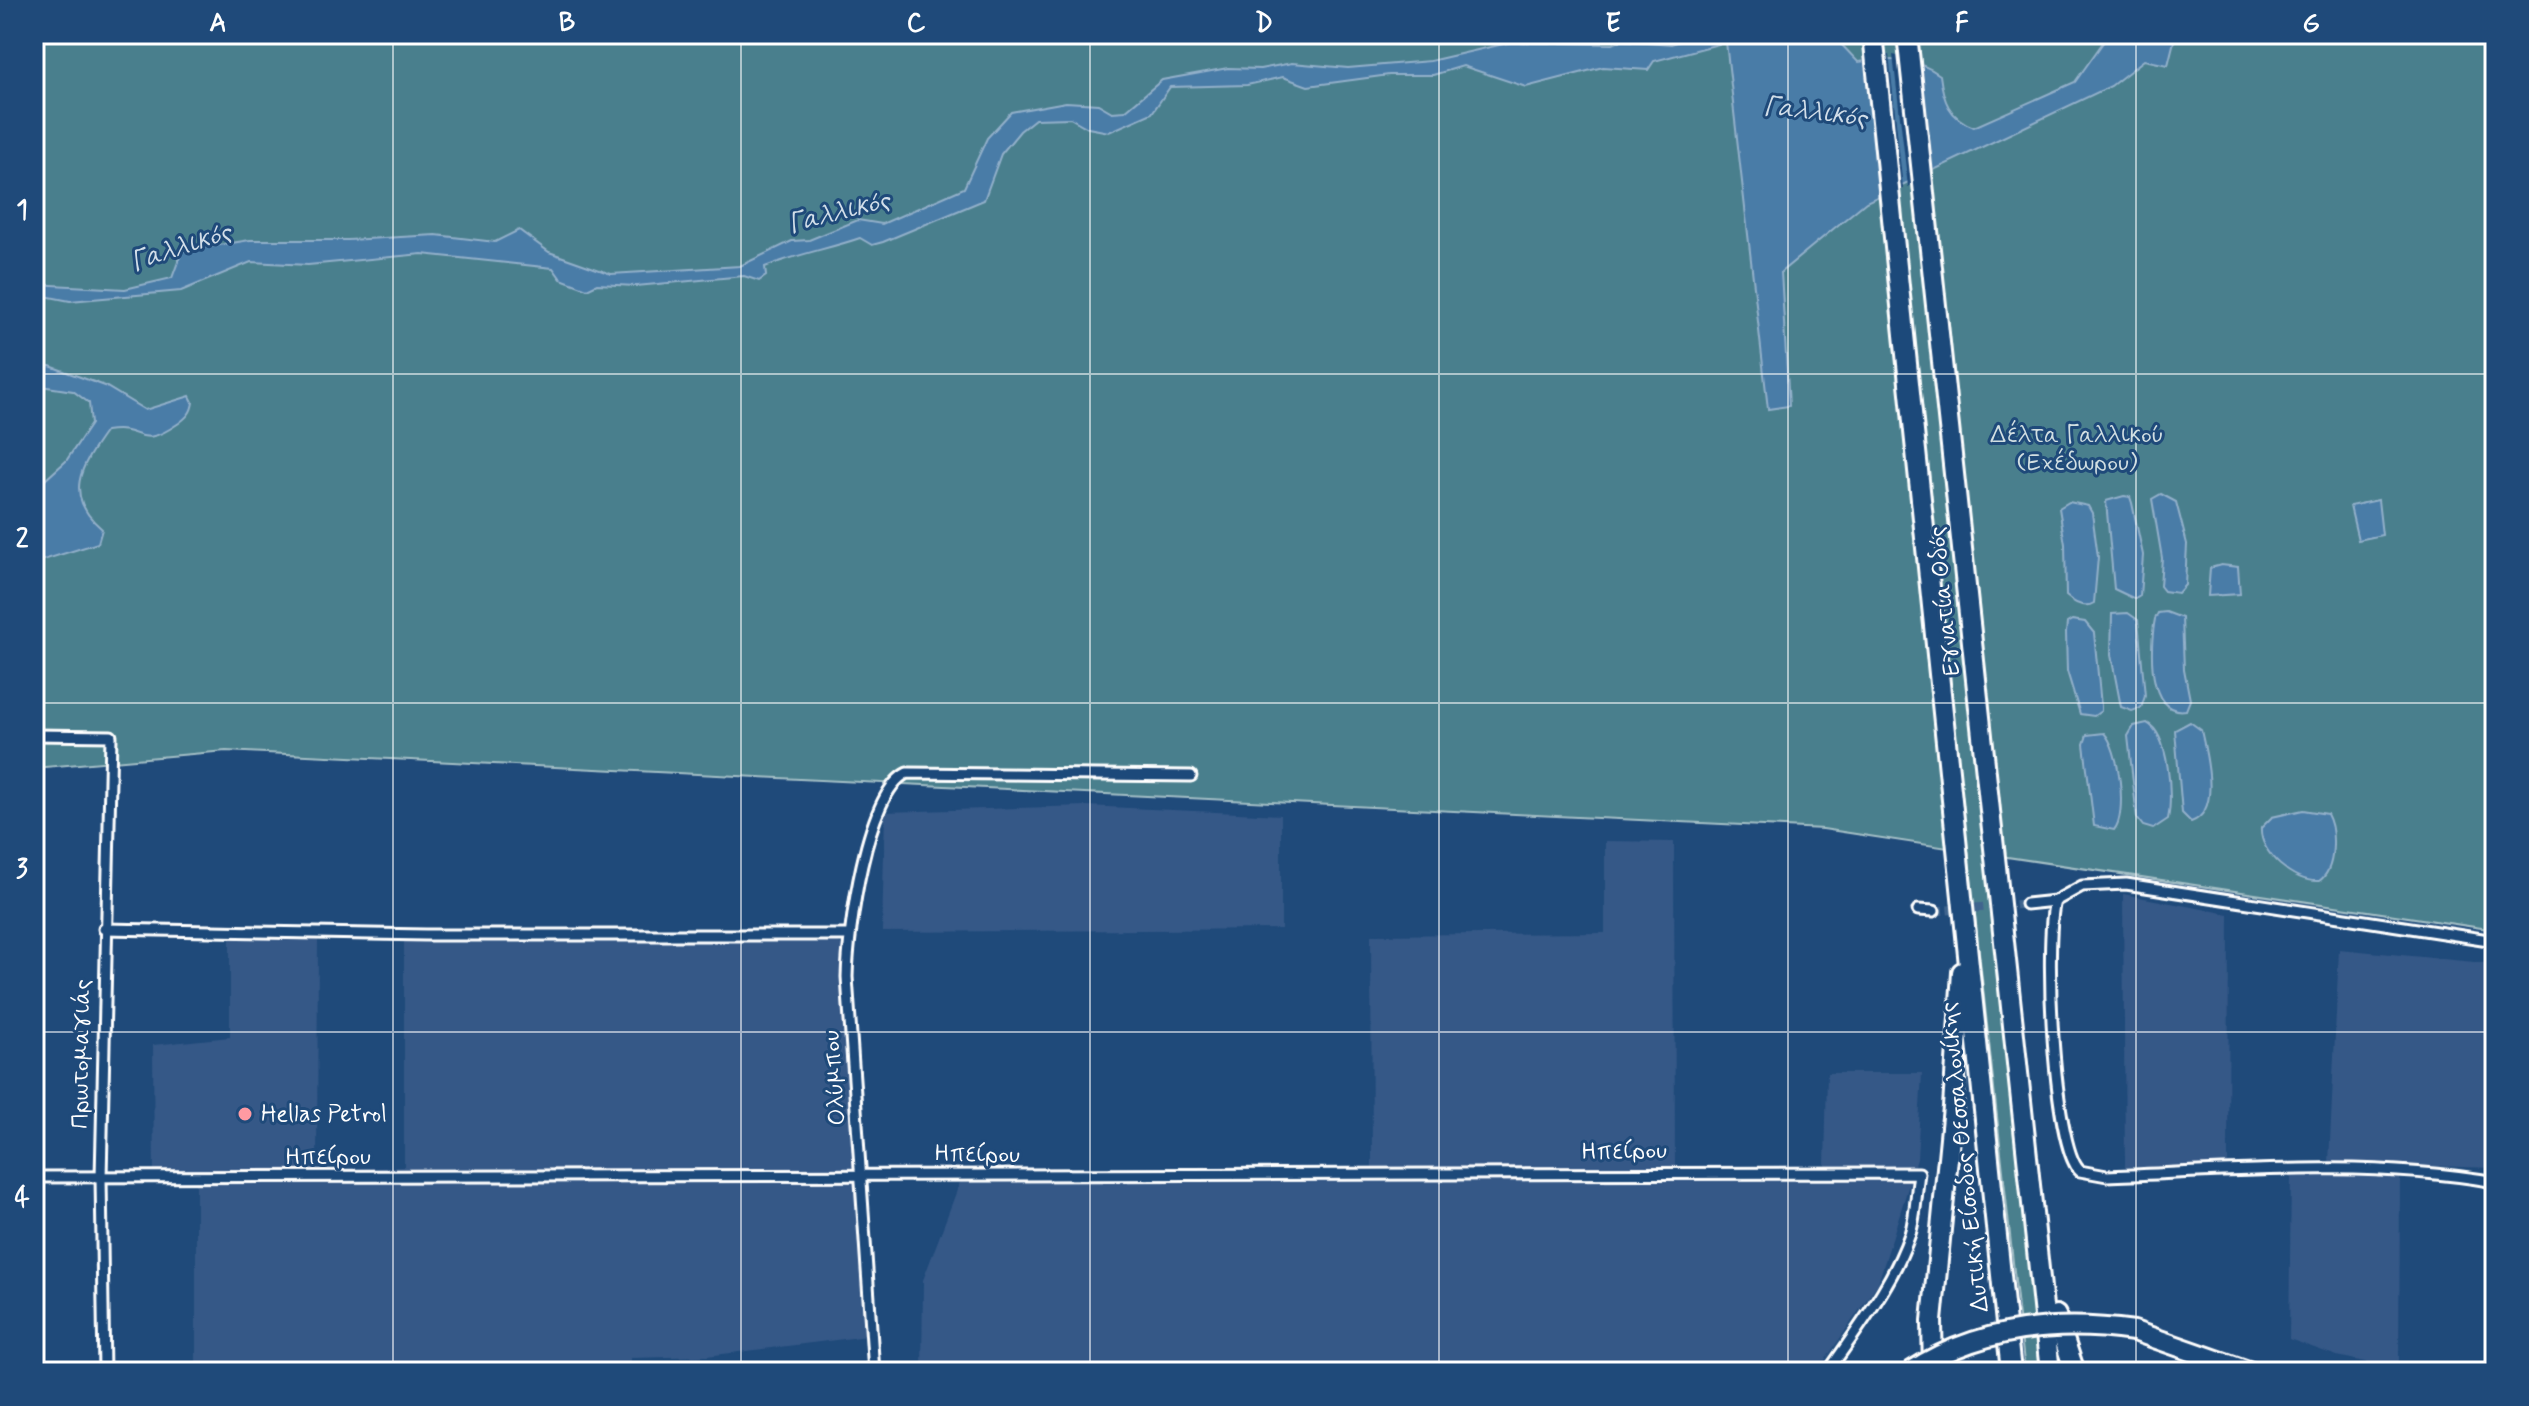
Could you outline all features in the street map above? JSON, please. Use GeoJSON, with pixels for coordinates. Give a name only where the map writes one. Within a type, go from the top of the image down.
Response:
{"type":"FeatureCollection","features":[{"type":"Feature","properties":{"kind":"highway","name":"Εγνατία Οδός"},"geometry":{"type":"LineString","coordinates":[[1873,34],[1966,937]]}},
{"type":"Feature","properties":{"kind":"highway","name":"Εγνατία Οδός"},"geometry":{"type":"LineString","coordinates":[[1907,34],[2028,1163]]}},
{"type":"Feature","properties":{"kind":"highway"},"geometry":{"type":"LineString","coordinates":[[1933,1372],[1932,1321],[1966,937]]}},
{"type":"Feature","properties":{"kind":"highway","name":"Δυτική Είσοδος Θεσσαλονίκης"},"geometry":{"type":"LineString","coordinates":[[1966,937],[2011,1372]]}},
{"type":"Feature","properties":{"kind":"highway"},"geometry":{"type":"LineString","coordinates":[[2028,1163],[2050,1372]]}},
{"type":"Feature","properties":{"kind":"highway"},"geometry":{"type":"LineString","coordinates":[[2028,1163],[2042,1222],[2055,1313],[2075,1372]]}},
{"type":"Feature","properties":{"kind":"highway"},"geometry":{"type":"LineString","coordinates":[[1910,1372],[1966,1344],[2035,1327],[2098,1326],[2134,1331],[2251,1372]]}},
{"type":"Feature","properties":{"kind":"street","name":"Πρωτομαγιάς"},"geometry":{"type":"LineString","coordinates":[[34,735],[111,736],[104,929],[101,1178],[104,1372]]}},
{"type":"Feature","properties":{"kind":"street","name":"Ολύμπου"},"geometry":{"type":"LineString","coordinates":[[874,1372],[847,977],[848,935],[860,877],[889,786],[907,773],[1191,776]]}},
{"type":"Feature","properties":{"kind":"street"},"geometry":{"type":"LineString","coordinates":[[2026,904],[2055,901],[2082,886],[2126,884],[2495,941]]}},
{"type":"Feature","properties":{"kind":"street"},"geometry":{"type":"LineString","coordinates":[[2055,901],[2049,950],[2059,1094],[2068,1153],[2080,1171],[2107,1176],[2308,1169],[2448,1174],[2495,1182]]}},
{"type":"Feature","properties":{"kind":"street"},"geometry":{"type":"LineString","coordinates":[[1918,910],[1934,911]]}},
{"type":"Feature","properties":{"kind":"street"},"geometry":{"type":"LineString","coordinates":[[104,929],[442,935],[848,935]]}},
{"type":"Feature","properties":{"kind":"street","name":"Ηπείρου"},"geometry":{"type":"LineString","coordinates":[[34,1177],[1919,1173],[1913,1218],[1904,1249],[1885,1286],[1828,1372]]}},
{"type":"Feature","properties":{"kind":"shaded area"},"geometry":{"type":"Polygon","coordinates":[[[1086,806],[1281,815],[1281,929],[882,932],[885,812],[1086,806]]]}},
{"type":"Feature","properties":{"kind":"shaded area"},"geometry":{"type":"Polygon","coordinates":[[[1605,841],[1674,842],[1675,1167],[1825,1166],[1827,1073],[1922,1073],[1917,1159],[1878,1283],[1817,1372],[922,1372],[923,1280],[965,1169],[1372,1168],[1371,935],[1605,933],[1605,841]]]}},
{"type":"Feature","properties":{"kind":"shaded area"},"geometry":{"type":"Polygon","coordinates":[[[2123,894],[2229,914],[2228,1168],[2125,1167],[2123,894]]]}},
{"type":"Feature","properties":{"kind":"shaded area"},"geometry":{"type":"Polygon","coordinates":[[[230,936],[318,936],[317,1170],[404,1167],[404,938],[830,937],[841,944],[868,1336],[707,1356],[631,1358],[630,1372],[196,1372],[196,1183],[154,1183],[153,1045],[230,1037],[230,936]]]}},
{"type":"Feature","properties":{"kind":"shaded area"},"geometry":{"type":"Polygon","coordinates":[[[2339,949],[2495,964],[2495,1168],[2329,1163],[2339,949]]]}},
{"type":"Feature","properties":{"kind":"shaded area"},"geometry":{"type":"Polygon","coordinates":[[[2291,1175],[2400,1176],[2399,1369],[2337,1356],[2289,1339],[2291,1175]]]}},
{"type":"Feature","properties":{"kind":"green space","name":"Δέλτα Γαλλικού (Εχέδωρου)"},"geometry":{"type":"Polygon","coordinates":[[[34,34],[2495,34],[2495,930],[1987,854],[2043,1372],[2025,1372],[1968,851],[1823,829],[226,751],[34,768],[34,34]]]}},
{"type":"Feature","properties":{"kind":"water","name":"Γαλλικός"},"geometry":{"type":"Polygon","coordinates":[[[1704,34],[1839,34],[1840,43],[1858,62],[1911,62],[1940,75],[1949,107],[1959,119],[1974,127],[2075,82],[2109,34],[2175,37],[2168,65],[2144,60],[2111,86],[1866,202],[1781,272],[1789,406],[1768,409],[1726,42],[1654,61],[1648,70],[1603,67],[1526,87],[1463,66],[1433,75],[1389,75],[1308,86],[1283,77],[1247,85],[1170,87],[1152,113],[1109,132],[1088,128],[1070,118],[1035,119],[1001,154],[984,200],[883,242],[872,245],[860,238],[777,262],[765,267],[766,276],[759,281],[744,276],[636,286],[597,284],[587,289],[561,279],[553,268],[422,254],[308,265],[251,262],[181,291],[70,301],[34,294],[34,284],[125,289],[172,278],[182,251],[250,240],[348,240],[436,235],[495,242],[519,230],[549,252],[611,274],[740,266],[792,241],[809,240],[858,220],[882,224],[964,188],[987,138],[1011,112],[1066,102],[1098,104],[1112,112],[1125,111],[1162,80],[1228,68],[1260,69],[1292,63],[1348,68],[1430,61],[1512,42],[1613,44],[1622,40],[1671,44],[1704,34]]]}},
{"type":"Feature","properties":{"kind":"water"},"geometry":{"type":"Polygon","coordinates":[[[50,366],[105,386],[145,410],[190,396],[193,402],[184,419],[155,436],[106,431],[83,469],[79,493],[90,517],[102,529],[98,543],[34,563],[34,490],[66,461],[91,424],[89,403],[73,391],[34,385],[34,367],[50,366]]]}},
{"type":"Feature","properties":{"kind":"water"},"geometry":{"type":"Polygon","coordinates":[[[2161,494],[2176,502],[2187,544],[2185,585],[2178,593],[2164,591],[2160,586],[2162,558],[2152,499],[2161,494]]]}},
{"type":"Feature","properties":{"kind":"water"},"geometry":{"type":"Polygon","coordinates":[[[2130,497],[2132,503],[2143,555],[2140,596],[2135,599],[2114,589],[2106,501],[2130,497]]]}},
{"type":"Feature","properties":{"kind":"water"},"geometry":{"type":"Polygon","coordinates":[[[2378,500],[2382,535],[2358,540],[2350,506],[2378,500]]]}},
{"type":"Feature","properties":{"kind":"water"},"geometry":{"type":"Polygon","coordinates":[[[2069,502],[2088,506],[2092,513],[2098,557],[2094,603],[2087,605],[2076,603],[2066,596],[2065,544],[2059,508],[2069,502]]]}},
{"type":"Feature","properties":{"kind":"water"},"geometry":{"type":"Polygon","coordinates":[[[2221,565],[2238,567],[2240,594],[2208,596],[2210,568],[2221,565]]]}},
{"type":"Feature","properties":{"kind":"water"},"geometry":{"type":"Polygon","coordinates":[[[2166,612],[2182,618],[2184,669],[2190,700],[2186,710],[2173,709],[2157,691],[2152,645],[2155,619],[2158,613],[2166,612]]]}},
{"type":"Feature","properties":{"kind":"water"},"geometry":{"type":"Polygon","coordinates":[[[2128,613],[2138,620],[2145,696],[2141,708],[2132,711],[2121,707],[2111,655],[2112,614],[2128,613]]]}},
{"type":"Feature","properties":{"kind":"water"},"geometry":{"type":"Polygon","coordinates":[[[2072,620],[2085,622],[2094,633],[2101,711],[2094,716],[2080,714],[2067,671],[2066,633],[2067,623],[2072,620]]]}},
{"type":"Feature","properties":{"kind":"water"},"geometry":{"type":"Polygon","coordinates":[[[2190,722],[2201,730],[2210,781],[2206,807],[2201,816],[2191,822],[2182,813],[2175,730],[2190,722]]]}},
{"type":"Feature","properties":{"kind":"water"},"geometry":{"type":"Polygon","coordinates":[[[2147,723],[2154,729],[2165,752],[2170,796],[2168,819],[2153,829],[2143,826],[2137,818],[2128,736],[2134,726],[2147,723]]]}},
{"type":"Feature","properties":{"kind":"water"},"geometry":{"type":"Polygon","coordinates":[[[2104,733],[2114,752],[2120,781],[2120,810],[2114,830],[2094,826],[2084,744],[2087,735],[2104,733]]]}},
{"type":"Feature","properties":{"kind":"water"},"geometry":{"type":"Polygon","coordinates":[[[2303,810],[2327,814],[2330,821],[2333,849],[2329,868],[2319,881],[2289,872],[2272,856],[2262,838],[2261,828],[2272,817],[2303,810]]]}},
{"type":"Feature","properties":{"kind":"pier"},"geometry":{"type":"Polygon","coordinates":[[[1889,55],[1903,189],[1879,200],[1863,57],[1889,55]]]}},
{"type":"Feature","properties":{"kind":"pier"},"geometry":{"type":"Polygon","coordinates":[[[1893,55],[1922,61],[1934,175],[1908,187],[1893,55]]]}},
{"type":"Feature","properties":{"kind":"tunnel"},"geometry":{"type":"LineString","coordinates":[[1934,911],[2026,904]]}},
{"type":"Feature","properties":{"kind":"place","name":"Hellas Petrol"},"geometry":{"type":"Point","coordinates":[245,1114]}}]}
